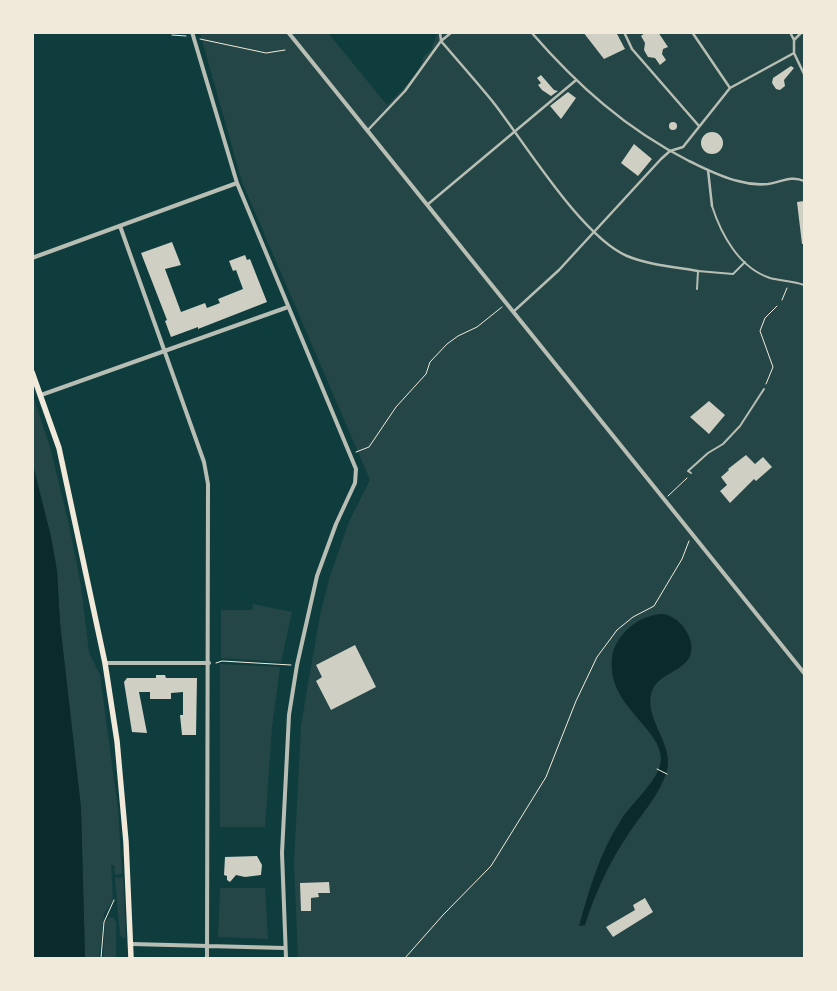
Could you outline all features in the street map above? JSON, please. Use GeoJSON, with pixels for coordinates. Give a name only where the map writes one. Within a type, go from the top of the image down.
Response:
{"type":"FeatureCollection","features":[{"type":"Feature","properties":{"kind":"main road"},"geometry":{"type":"LineString","coordinates":[[32,372],[59,448],[105,663],[117,741],[132,944],[131,958]]}},
{"type":"Feature","properties":{"kind":"street"},"geometry":{"type":"LineString","coordinates":[[192,32],[237,183],[356,470],[355,483],[336,524],[317,576],[297,665],[289,715],[284,775],[282,853],[284,948],[286,958]]}},
{"type":"Feature","properties":{"kind":"street"},"geometry":{"type":"LineString","coordinates":[[288,32],[804,673]]}},
{"type":"Feature","properties":{"kind":"street"},"geometry":{"type":"LineString","coordinates":[[440,32],[441,41],[514,131],[547,176],[594,232],[613,248],[627,256],[698,271]]}},
{"type":"Feature","properties":{"kind":"street"},"geometry":{"type":"LineString","coordinates":[[367,131],[405,91],[441,41],[452,32]]}},
{"type":"Feature","properties":{"kind":"street"},"geometry":{"type":"LineString","coordinates":[[531,32],[575,81],[642,135],[670,151],[708,170],[736,181],[758,184],[795,178],[804,181]]}},
{"type":"Feature","properties":{"kind":"street"},"geometry":{"type":"LineString","coordinates":[[624,32],[632,49],[699,126]]}},
{"type":"Feature","properties":{"kind":"street"},"geometry":{"type":"LineString","coordinates":[[692,32],[730,88]]}},
{"type":"Feature","properties":{"kind":"street"},"geometry":{"type":"LineString","coordinates":[[790,32],[794,40],[794,53],[804,74]]}},
{"type":"Feature","properties":{"kind":"street"},"geometry":{"type":"LineString","coordinates":[[794,40],[802,32]]}},
{"type":"Feature","properties":{"kind":"street"},"geometry":{"type":"LineString","coordinates":[[513,312],[554,276],[670,151],[683,147],[730,88],[794,53]]}},
{"type":"Feature","properties":{"kind":"street"},"geometry":{"type":"LineString","coordinates":[[427,205],[575,81]]}},
{"type":"Feature","properties":{"kind":"street"},"geometry":{"type":"LineString","coordinates":[[708,170],[712,206]]}},
{"type":"Feature","properties":{"kind":"street"},"geometry":{"type":"LineString","coordinates":[[32,258],[237,183]]}},
{"type":"Feature","properties":{"kind":"street"},"geometry":{"type":"LineString","coordinates":[[120,226],[204,462],[208,484],[211,664],[207,958]]}},
{"type":"Feature","properties":{"kind":"street"},"geometry":{"type":"LineString","coordinates":[[41,395],[288,307]]}},
{"type":"Feature","properties":{"kind":"street"},"geometry":{"type":"LineString","coordinates":[[105,663],[211,664]]}},
{"type":"Feature","properties":{"kind":"street"},"geometry":{"type":"LineString","coordinates":[[132,944],[284,948]]}},
{"type":"Feature","properties":{"kind":"lane"},"geometry":{"type":"LineString","coordinates":[[712,206],[730,246],[755,271],[769,278],[804,285]]}},
{"type":"Feature","properties":{"kind":"lane"},"geometry":{"type":"LineString","coordinates":[[698,289],[698,271],[734,274],[745,262]]}},
{"type":"Feature","properties":{"kind":"lane"},"geometry":{"type":"LineString","coordinates":[[691,473],[688,471],[708,453],[723,444],[740,426],[764,389]]}},
{"type":"Feature","properties":{"kind":"path"},"geometry":{"type":"LineString","coordinates":[[172,35],[266,53],[284,50]]}},
{"type":"Feature","properties":{"kind":"path"},"geometry":{"type":"LineString","coordinates":[[782,300],[790,282]]}},
{"type":"Feature","properties":{"kind":"path"},"geometry":{"type":"LineString","coordinates":[[350,454],[369,447],[396,407],[426,374],[430,362],[447,344],[458,336],[477,327],[506,304]]}},
{"type":"Feature","properties":{"kind":"path"},"geometry":{"type":"LineString","coordinates":[[764,389],[773,367],[760,331],[765,318],[777,306]]}},
{"type":"Feature","properties":{"kind":"path"},"geometry":{"type":"LineString","coordinates":[[665,500],[691,473]]}},
{"type":"Feature","properties":{"kind":"path"},"geometry":{"type":"LineString","coordinates":[[405,958],[443,915],[492,866],[546,777],[576,701],[597,657],[617,630],[633,616],[654,606],[682,559],[691,533]]}},
{"type":"Feature","properties":{"kind":"path"},"geometry":{"type":"LineString","coordinates":[[211,664],[222,661],[297,665]]}},
{"type":"Feature","properties":{"kind":"path"},"geometry":{"type":"LineString","coordinates":[[657,769],[667,774]]}},
{"type":"Feature","properties":{"kind":"path"},"geometry":{"type":"LineString","coordinates":[[101,958],[104,922],[114,900]]}},
{"type":"Feature","properties":{"kind":"shaded area"},"geometry":{"type":"Polygon","coordinates":[[[200,33],[328,33],[387,105],[415,75],[423,57],[431,50],[437,33],[804,33],[804,958],[298,958],[294,863],[301,725],[320,615],[330,576],[349,522],[370,480],[242,182],[200,33]]]}},
{"type":"Feature","properties":{"kind":"shaded area"},"geometry":{"type":"Polygon","coordinates":[[[32,393],[50,447],[69,525],[81,586],[89,652],[100,675],[118,810],[122,874],[115,875],[114,865],[111,865],[113,900],[104,914],[99,958],[85,958],[81,808],[60,623],[57,571],[51,537],[33,463],[32,393]]]}},
{"type":"Feature","properties":{"kind":"shaded area"},"geometry":{"type":"Polygon","coordinates":[[[32,463],[51,537],[57,571],[60,623],[81,808],[85,958],[33,958],[32,463]]]}},
{"type":"Feature","properties":{"kind":"shaded area"},"geometry":{"type":"Polygon","coordinates":[[[253,604],[292,612],[281,662],[221,658],[221,610],[252,610],[253,604]]]}},
{"type":"Feature","properties":{"kind":"shaded area"},"geometry":{"type":"Polygon","coordinates":[[[660,614],[667,615],[681,624],[690,638],[692,646],[691,654],[687,661],[657,683],[651,694],[650,704],[652,713],[667,751],[667,771],[655,796],[609,866],[593,901],[585,925],[579,926],[591,885],[607,845],[621,820],[657,774],[660,766],[659,748],[646,728],[621,697],[615,684],[612,662],[615,646],[628,629],[643,619],[660,614]]]}},
{"type":"Feature","properties":{"kind":"shaded area"},"geometry":{"type":"Polygon","coordinates":[[[220,664],[280,667],[272,727],[265,827],[220,827],[220,664]]]}},
{"type":"Feature","properties":{"kind":"shaded area"},"geometry":{"type":"Polygon","coordinates":[[[123,877],[126,937],[123,938],[120,935],[115,878],[123,877]]]}},
{"type":"Feature","properties":{"kind":"shaded area"},"geometry":{"type":"Polygon","coordinates":[[[220,888],[265,888],[268,939],[218,937],[220,888]]]}},
{"type":"Feature","properties":{"kind":"shaded area"},"geometry":{"type":"Polygon","coordinates":[[[109,917],[113,918],[116,923],[116,958],[103,958],[105,922],[109,917]]]}},
{"type":"Feature","properties":{"kind":"building"},"geometry":{"type":"Polygon","coordinates":[[[583,32],[616,32],[625,49],[604,59],[583,32]]]}},
{"type":"Feature","properties":{"kind":"building"},"geometry":{"type":"Polygon","coordinates":[[[646,32],[658,32],[668,47],[663,49],[662,54],[666,60],[660,65],[655,58],[648,57],[644,50],[645,43],[641,36],[646,32]]]}},
{"type":"Feature","properties":{"kind":"building"},"geometry":{"type":"Polygon","coordinates":[[[791,66],[794,68],[784,80],[785,86],[780,90],[776,89],[772,83],[773,78],[791,66]]]}},
{"type":"Feature","properties":{"kind":"building"},"geometry":{"type":"Polygon","coordinates":[[[541,75],[554,90],[558,91],[551,96],[542,90],[538,85],[541,83],[537,78],[541,75]]]}},
{"type":"Feature","properties":{"kind":"building"},"geometry":{"type":"Polygon","coordinates":[[[568,92],[576,98],[561,119],[550,106],[568,92]]]}},
{"type":"Feature","properties":{"kind":"building"},"geometry":{"type":"Polygon","coordinates":[[[673,122],[677,126],[673,130],[669,126],[673,122]]]}},
{"type":"Feature","properties":{"kind":"building"},"geometry":{"type":"Polygon","coordinates":[[[712,132],[720,135],[723,143],[720,151],[712,154],[704,151],[701,143],[704,135],[712,132]]]}},
{"type":"Feature","properties":{"kind":"building"},"geometry":{"type":"Polygon","coordinates":[[[634,144],[652,159],[638,176],[621,163],[634,144]]]}},
{"type":"Feature","properties":{"kind":"building"},"geometry":{"type":"Polygon","coordinates":[[[804,201],[804,244],[802,244],[797,202],[804,201]]]}},
{"type":"Feature","properties":{"kind":"building"},"geometry":{"type":"Polygon","coordinates":[[[172,242],[181,265],[165,269],[181,312],[205,303],[207,308],[220,303],[218,299],[243,289],[236,270],[233,271],[229,261],[245,255],[247,260],[250,259],[267,302],[198,329],[198,327],[171,337],[165,321],[167,320],[141,253],[172,242]]]}},
{"type":"Feature","properties":{"kind":"building"},"geometry":{"type":"Polygon","coordinates":[[[709,401],[725,415],[709,434],[690,417],[709,401]]]}},
{"type":"Feature","properties":{"kind":"building"},"geometry":{"type":"Polygon","coordinates":[[[746,455],[755,464],[763,457],[772,467],[756,481],[754,479],[730,503],[720,491],[727,485],[721,477],[746,455]]]}},
{"type":"Feature","properties":{"kind":"building"},"geometry":{"type":"Polygon","coordinates":[[[355,645],[376,687],[331,710],[316,681],[322,677],[316,665],[355,645]]]}},
{"type":"Feature","properties":{"kind":"building"},"geometry":{"type":"Polygon","coordinates":[[[156,675],[165,675],[166,678],[197,678],[196,735],[182,735],[180,715],[183,715],[183,692],[171,693],[171,699],[150,699],[150,692],[139,692],[147,733],[132,732],[124,682],[127,678],[156,678],[156,675]]]}},
{"type":"Feature","properties":{"kind":"building"},"geometry":{"type":"Polygon","coordinates":[[[257,856],[262,865],[261,875],[245,877],[236,875],[230,882],[227,880],[227,876],[224,875],[225,857],[257,856]]]}},
{"type":"Feature","properties":{"kind":"building"},"geometry":{"type":"Polygon","coordinates":[[[329,882],[330,893],[318,893],[319,897],[311,898],[311,911],[301,911],[300,883],[329,882]]]}},
{"type":"Feature","properties":{"kind":"building"},"geometry":{"type":"Polygon","coordinates":[[[645,898],[653,912],[613,937],[606,927],[635,910],[633,905],[645,898]]]}}]}
